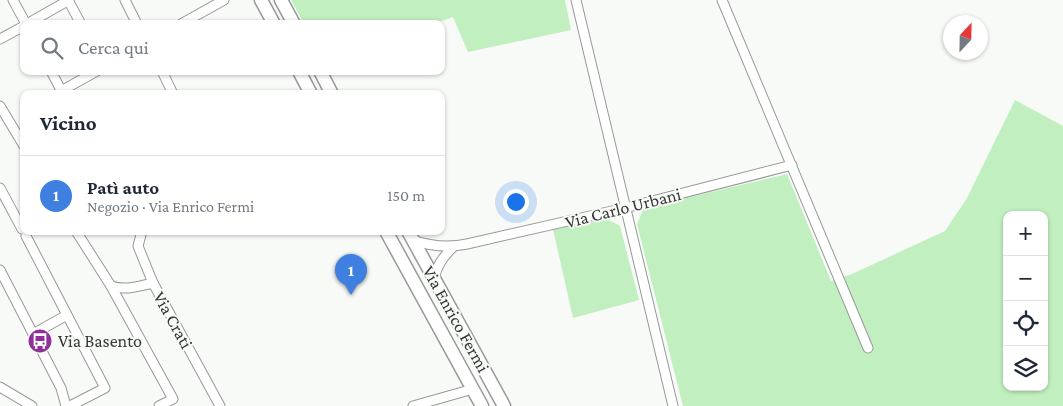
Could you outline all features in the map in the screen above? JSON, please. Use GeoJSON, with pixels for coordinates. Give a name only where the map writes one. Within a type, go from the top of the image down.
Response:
{"type":"FeatureCollection","features":[{"type":"Feature","properties":{"kind":"street"},"geometry":{"type":"LineString","coordinates":[[13,0],[24,20]]}},
{"type":"Feature","properties":{"kind":"street"},"geometry":{"type":"LineString","coordinates":[[33,20],[69,0],[79,20]]}},
{"type":"Feature","properties":{"kind":"street"},"geometry":{"type":"LineString","coordinates":[[125,0],[135,20]]}},
{"type":"Feature","properties":{"kind":"street"},"geometry":{"type":"LineString","coordinates":[[188,20],[224,0]]}},
{"type":"Feature","properties":{"kind":"street"},"geometry":{"type":"LineString","coordinates":[[261,0],[272,20]]}},
{"type":"Feature","properties":{"kind":"street"},"geometry":{"type":"LineString","coordinates":[[281,0],[292,20]]}},
{"type":"Feature","properties":{"kind":"street"},"geometry":{"type":"LineString","coordinates":[[576,0],[672,406]]}},
{"type":"Feature","properties":{"kind":"street"},"geometry":{"type":"LineString","coordinates":[[722,0],[868,348]]}},
{"type":"Feature","properties":{"kind":"street"},"geometry":{"type":"LineString","coordinates":[[0,39],[20,27]]}},
{"type":"Feature","properties":{"kind":"street"},"geometry":{"type":"LineString","coordinates":[[53,75],[61,90]]}},
{"type":"Feature","properties":{"kind":"street"},"geometry":{"type":"LineString","coordinates":[[65,90],[90,75]]}},
{"type":"Feature","properties":{"kind":"street"},"geometry":{"type":"LineString","coordinates":[[164,75],[172,90]]}},
{"type":"Feature","properties":{"kind":"street"},"geometry":{"type":"LineString","coordinates":[[301,75],[310,90]]}},
{"type":"Feature","properties":{"kind":"street"},"geometry":{"type":"LineString","coordinates":[[322,75],[330,90]]}},
{"type":"Feature","properties":{"kind":"street"},"geometry":{"type":"LineString","coordinates":[[0,106],[3,119],[20,141]]}},
{"type":"Feature","properties":{"kind":"street","name":"Via Carlo Urbani"},"geometry":{"type":"LineString","coordinates":[[410,236],[431,245],[453,247],[625,208],[792,165]]}},
{"type":"Feature","properties":{"kind":"street"},"geometry":{"type":"LineString","coordinates":[[0,188],[20,225]]}},
{"type":"Feature","properties":{"kind":"street"},"geometry":{"type":"LineString","coordinates":[[26,235],[104,388],[70,406]]}},
{"type":"Feature","properties":{"kind":"street"},"geometry":{"type":"LineString","coordinates":[[81,235],[173,399],[159,406]]}},
{"type":"Feature","properties":{"kind":"street","name":"Via Crati"},"geometry":{"type":"LineString","coordinates":[[141,235],[138,246],[153,283],[220,406]]}},
{"type":"Feature","properties":{"kind":"street","name":"Via Enrico Fermi"},"geometry":{"type":"LineString","coordinates":[[388,235],[482,406]]}},
{"type":"Feature","properties":{"kind":"street","name":"Via Enrico Fermi"},"geometry":{"type":"LineString","coordinates":[[410,236],[504,406]]}},
{"type":"Feature","properties":{"kind":"street"},"geometry":{"type":"LineString","coordinates":[[434,278],[437,267],[453,247]]}},
{"type":"Feature","properties":{"kind":"street"},"geometry":{"type":"LineString","coordinates":[[0,270],[61,388],[66,406]]}},
{"type":"Feature","properties":{"kind":"street"},"geometry":{"type":"LineString","coordinates":[[111,286],[129,288],[153,283]]}},
{"type":"Feature","properties":{"kind":"street"},"geometry":{"type":"LineString","coordinates":[[33,334],[67,315]]}},
{"type":"Feature","properties":{"kind":"street"},"geometry":{"type":"LineString","coordinates":[[0,387],[32,406]]}},
{"type":"Feature","properties":{"kind":"street","name":"Via Enrico Fermi"},"geometry":{"type":"LineString","coordinates":[[413,406],[473,389]]}},
{"type":"Feature","properties":{"kind":"green space"},"geometry":{"type":"Polygon","coordinates":[[[291,0],[565,0],[571,30],[468,52],[453,17],[444,20],[302,20],[291,0]]]}},
{"type":"Feature","properties":{"kind":"green space"},"geometry":{"type":"Polygon","coordinates":[[[1015,100],[1063,126],[1063,406],[683,406],[637,224],[644,208],[787,174],[831,281],[852,274],[945,231],[967,198],[1015,100]]]}},
{"type":"Feature","properties":{"kind":"green space"},"geometry":{"type":"Polygon","coordinates":[[[605,218],[620,226],[639,300],[573,318],[553,229],[605,218]]]}},
{"type":"Feature","properties":{"kind":"place","name":"Patì auto"},"geometry":{"type":"Point","coordinates":[351,295]}},
{"type":"Feature","properties":{"kind":"place","name":"Via Basento"},"geometry":{"type":"Point","coordinates":[40,341]}}]}
